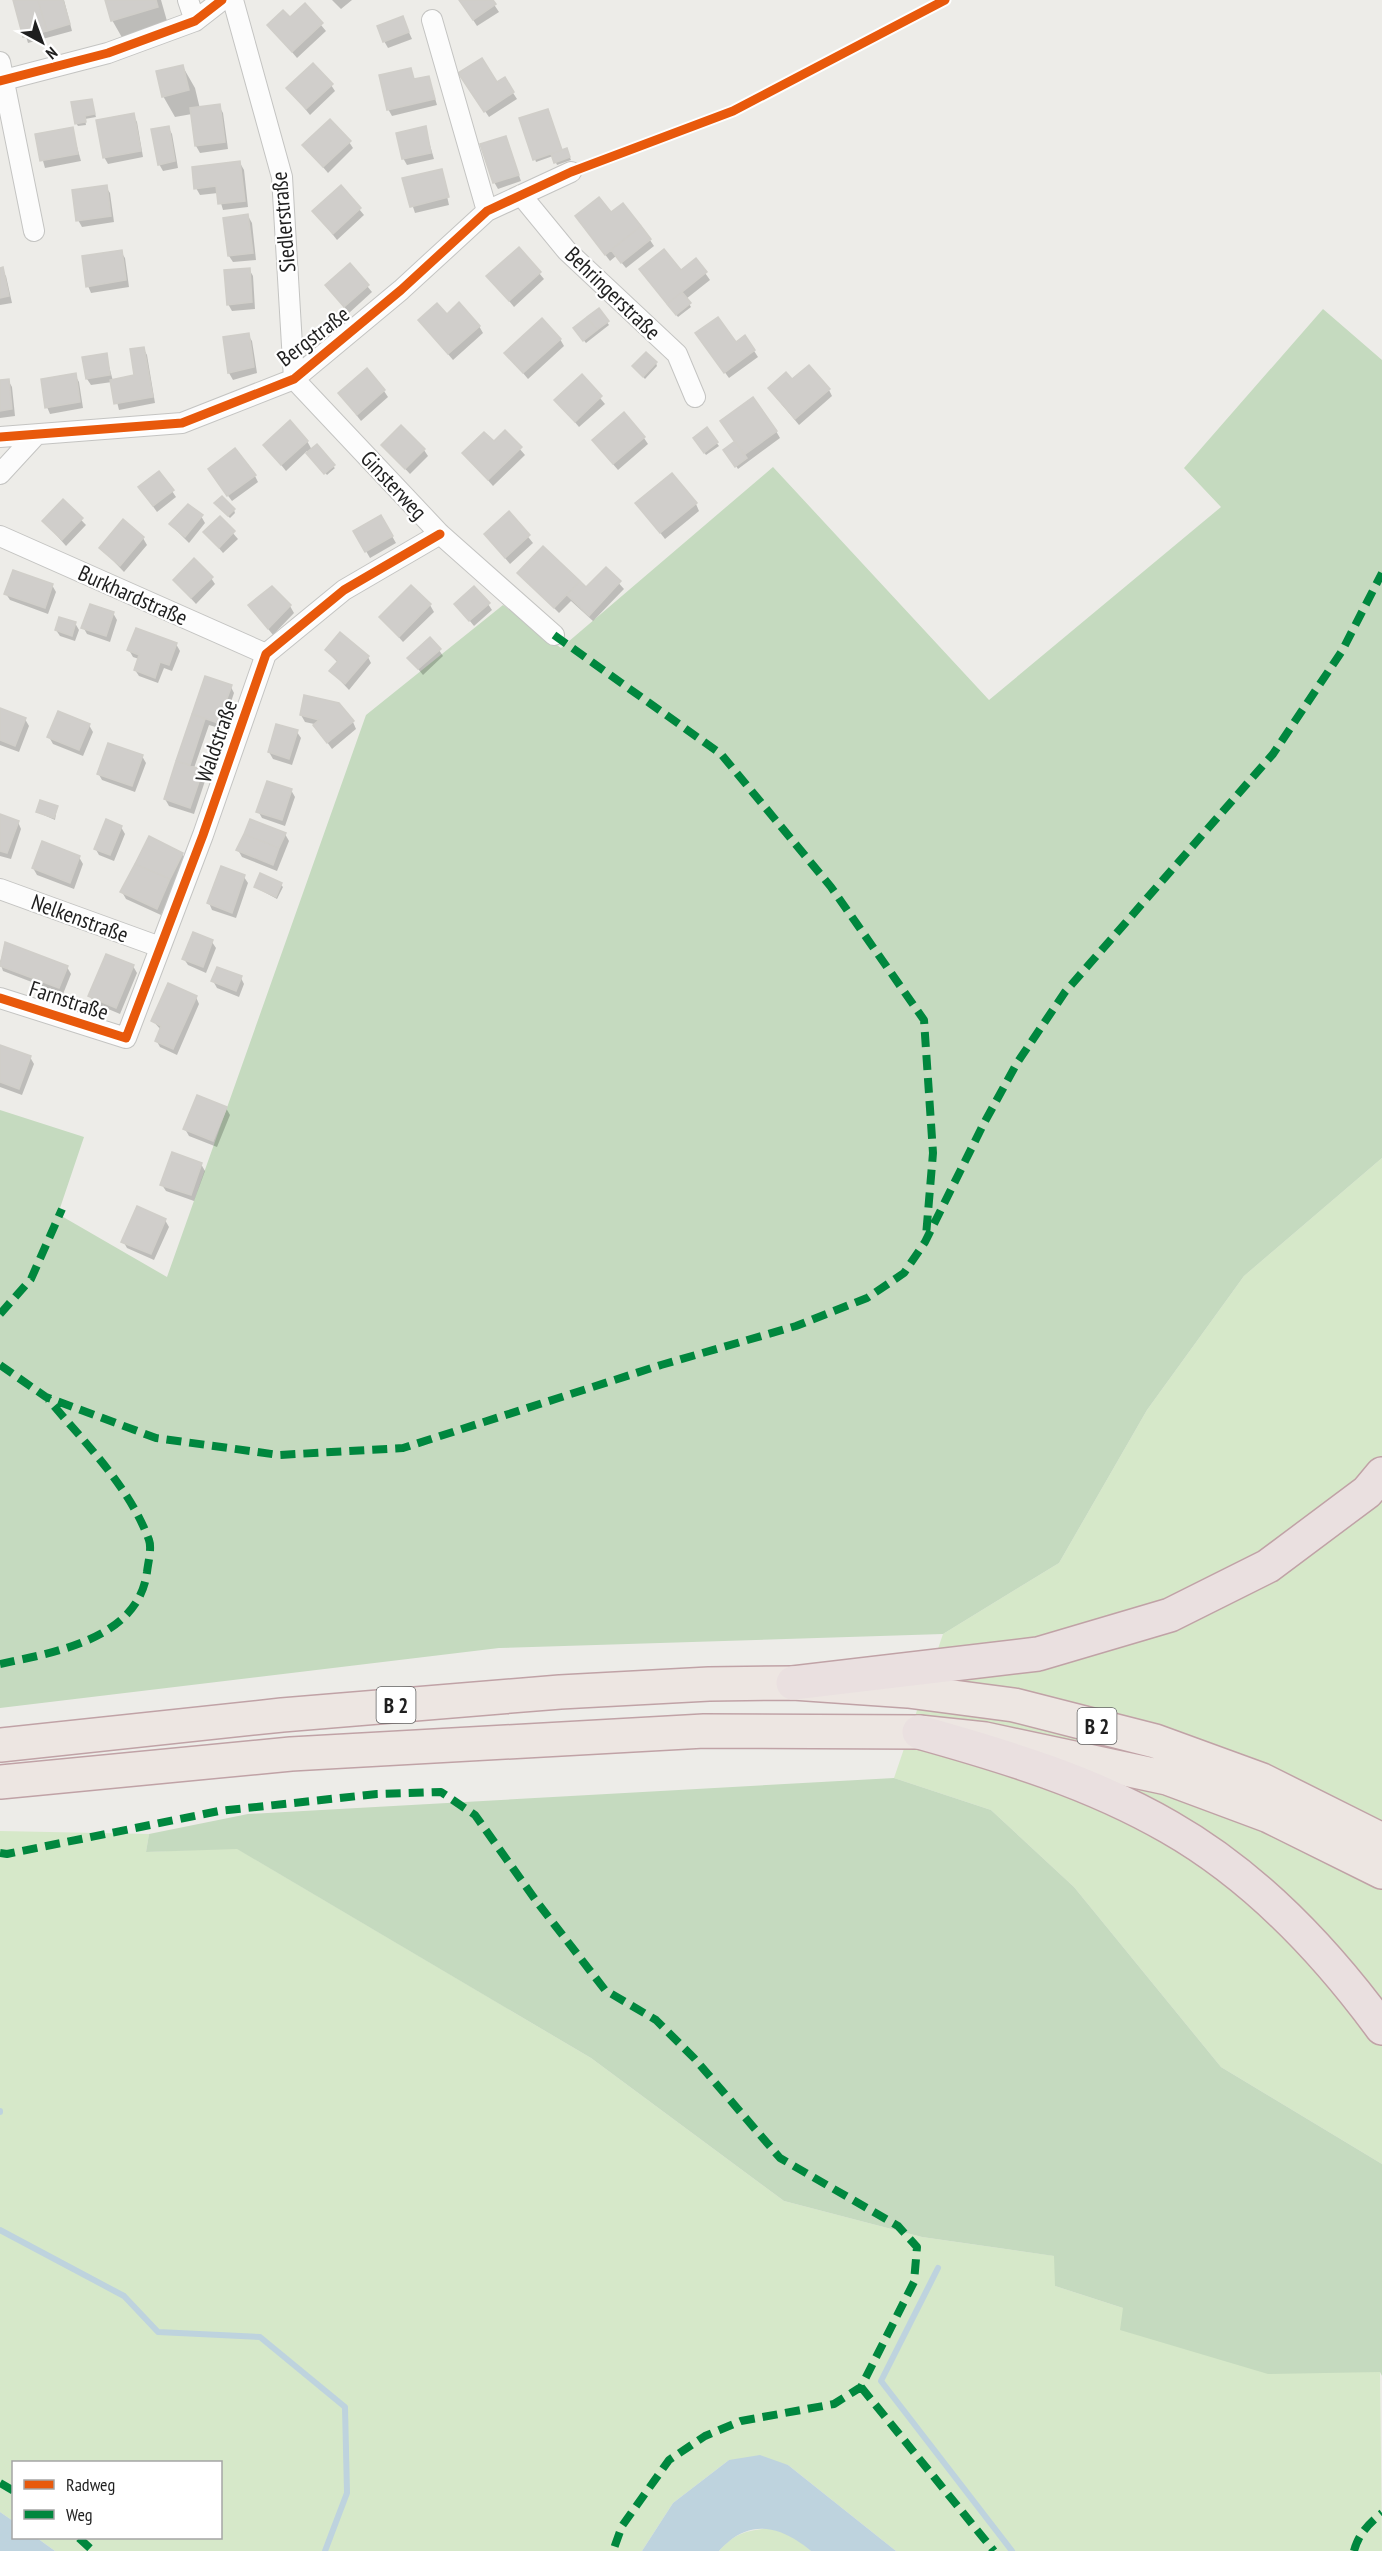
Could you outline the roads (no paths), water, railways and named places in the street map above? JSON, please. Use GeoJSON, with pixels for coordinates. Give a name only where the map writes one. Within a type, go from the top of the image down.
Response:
{"type":"FeatureCollection","features":[{"type":"Feature","properties":{"kind":"highway"},"geometry":{"type":"LineString","coordinates":[[793,1683],[1038,1654],[1170,1615],[1268,1566],[1366,1492],[1382,1473]]}},
{"type":"Feature","properties":{"kind":"highway","name":"B 2"},"geometry":{"type":"LineString","coordinates":[[0,1745],[282,1714],[537,1694],[709,1684],[793,1683],[908,1692],[1014,1705],[1155,1741],[1262,1780],[1382,1840]]}},
{"type":"Feature","properties":{"kind":"highway","name":"B 2"},"geometry":{"type":"LineString","coordinates":[[0,1782],[291,1754],[680,1732],[919,1732],[995,1741],[1167,1778],[1269,1816],[1382,1872]]}},
{"type":"Feature","properties":{"kind":"highway"},"geometry":{"type":"LineString","coordinates":[[919,1732],[1052,1772],[1170,1827],[1239,1874],[1299,1928],[1339,1972],[1382,2028]]}},
{"type":"Feature","properties":{"kind":"street"},"geometry":{"type":"LineString","coordinates":[[188,0],[195,21]]}},
{"type":"Feature","properties":{"kind":"street"},"geometry":{"type":"LineString","coordinates":[[34,231],[1,74],[108,53],[195,21],[222,0]]}},
{"type":"Feature","properties":{"kind":"street","name":"Siedlerstraße"},"geometry":{"type":"LineString","coordinates":[[232,0],[282,177],[294,379]]}},
{"type":"Feature","properties":{"kind":"street"},"geometry":{"type":"LineString","coordinates":[[432,20],[487,211]]}},
{"type":"Feature","properties":{"kind":"street","name":"Bergstraße"},"geometry":{"type":"LineString","coordinates":[[0,437],[182,423],[294,379],[401,290],[487,211],[571,172]]}},
{"type":"Feature","properties":{"kind":"street","name":"Behringerstraße"},"geometry":{"type":"LineString","coordinates":[[521,195],[567,251],[677,354],[695,397]]}},
{"type":"Feature","properties":{"kind":"street","name":"Ginsterweg"},"geometry":{"type":"LineString","coordinates":[[294,379],[440,534],[554,635]]}},
{"type":"Feature","properties":{"kind":"street"},"geometry":{"type":"LineString","coordinates":[[0,474],[35,436]]}},
{"type":"Feature","properties":{"kind":"street"},"geometry":{"type":"LineString","coordinates":[[266,654],[344,590],[440,534]]}},
{"type":"Feature","properties":{"kind":"street","name":"Burkhardstraße"},"geometry":{"type":"LineString","coordinates":[[0,536],[266,654]]}},
{"type":"Feature","properties":{"kind":"street","name":"Waldstraße"},"geometry":{"type":"LineString","coordinates":[[126,1038],[203,835],[266,654]]}},
{"type":"Feature","properties":{"kind":"street","name":"Nelkenstraße"},"geometry":{"type":"LineString","coordinates":[[0,889],[160,948]]}},
{"type":"Feature","properties":{"kind":"street","name":"Farnstraße"},"geometry":{"type":"LineString","coordinates":[[0,998],[126,1038]]}},
{"type":"Feature","properties":{"kind":"water"},"geometry":{"type":"Polygon","coordinates":[[[760,2455],[788,2465],[896,2551],[811,2551],[788,2535],[764,2529],[741,2533],[719,2551],[642,2551],[673,2503],[729,2460],[760,2455]]]}},
{"type":"Feature","properties":{"kind":"water"},"geometry":{"type":"Polygon","coordinates":[[[0,2512],[12,2520],[12,2539],[38,2539],[55,2551],[0,2551],[0,2512]]]}},
{"type":"Feature","properties":{"kind":"waterway"},"geometry":{"type":"LineString","coordinates":[[0,2230],[124,2296],[158,2332],[260,2337],[345,2407],[347,2493],[325,2551]]}},
{"type":"Feature","properties":{"kind":"waterway"},"geometry":{"type":"LineString","coordinates":[[938,2268],[881,2381],[1012,2551]]}}]}
